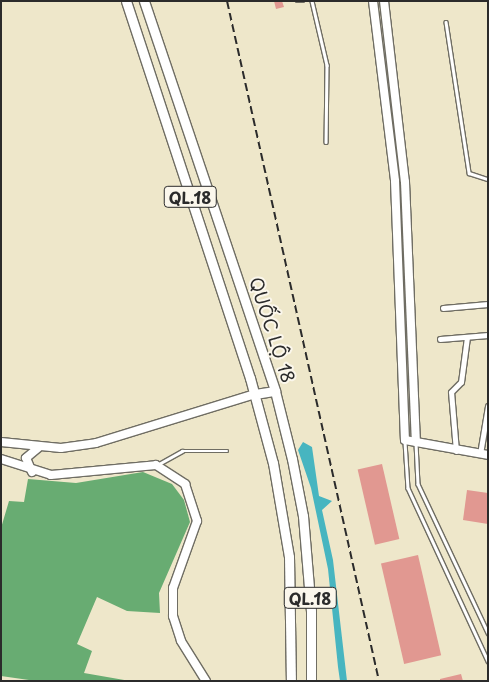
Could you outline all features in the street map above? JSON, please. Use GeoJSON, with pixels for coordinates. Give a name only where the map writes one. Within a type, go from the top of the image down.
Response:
{"type":"FeatureCollection","features":[{"type":"Feature","properties":{"kind":"main road","name":"QUỐC LỘ 18"},"geometry":{"type":"LineString","coordinates":[[126,1],[254,394],[289,558],[291,681]]}},
{"type":"Feature","properties":{"kind":"main road","name":"QUỐC LỘ 18"},"geometry":{"type":"LineString","coordinates":[[144,1],[275,391],[304,516],[311,611],[310,681]]}},
{"type":"Feature","properties":{"kind":"main road"},"geometry":{"type":"LineString","coordinates":[[373,1],[395,181],[405,440],[484,455]]}},
{"type":"Feature","properties":{"kind":"main road"},"geometry":{"type":"LineString","coordinates":[[384,1],[405,182],[416,442]]}},
{"type":"Feature","properties":{"kind":"main road"},"geometry":{"type":"LineString","coordinates":[[1,442],[41,447],[96,443],[254,394],[275,391]]}},
{"type":"Feature","properties":{"kind":"main road"},"geometry":{"type":"LineString","coordinates":[[36,473],[26,466],[26,458],[30,451],[41,447]]}},
{"type":"Feature","properties":{"kind":"main road"},"geometry":{"type":"LineString","coordinates":[[1,459],[36,473],[63,476],[156,466],[185,484],[195,506],[195,533],[177,574],[171,603],[176,630],[206,681]]}},
{"type":"Feature","properties":{"kind":"street"},"geometry":{"type":"LineString","coordinates":[[443,308],[488,304]]}},
{"type":"Feature","properties":{"kind":"street"},"geometry":{"type":"LineString","coordinates":[[440,339],[488,335]]}},
{"type":"Feature","properties":{"kind":"street"},"geometry":{"type":"LineString","coordinates":[[456,451],[451,392],[461,382],[467,337]]}},
{"type":"Feature","properties":{"kind":"street"},"geometry":{"type":"LineString","coordinates":[[484,455],[488,406]]}},
{"type":"Feature","properties":{"kind":"lane"},"geometry":{"type":"LineString","coordinates":[[296,1],[303,1]]}},
{"type":"Feature","properties":{"kind":"lane"},"geometry":{"type":"LineString","coordinates":[[312,1],[327,65],[326,142]]}},
{"type":"Feature","properties":{"kind":"lane"},"geometry":{"type":"LineString","coordinates":[[446,22],[469,173],[488,179]]}},
{"type":"Feature","properties":{"kind":"lane"},"geometry":{"type":"LineString","coordinates":[[405,440],[408,488],[488,660]]}},
{"type":"Feature","properties":{"kind":"lane"},"geometry":{"type":"LineString","coordinates":[[416,442],[418,484],[488,632]]}},
{"type":"Feature","properties":{"kind":"lane"},"geometry":{"type":"LineString","coordinates":[[156,466],[182,451],[227,451]]}},
{"type":"Feature","properties":{"kind":"green space"},"geometry":{"type":"Polygon","coordinates":[[[143,472],[172,484],[184,500],[190,522],[159,593],[160,613],[127,611],[97,597],[77,644],[92,651],[84,673],[130,681],[36,681],[1,676],[1,528],[9,501],[24,502],[28,479],[76,483],[143,472]]]}},
{"type":"Feature","properties":{"kind":"water"},"geometry":{"type":"Polygon","coordinates":[[[303,442],[312,447],[319,496],[332,501],[322,510],[333,560],[347,681],[340,681],[328,569],[311,488],[298,450],[303,442]]]}},
{"type":"Feature","properties":{"kind":"building"},"geometry":{"type":"Polygon","coordinates":[[[274,1],[282,1],[284,7],[276,9],[274,1]]]}},
{"type":"Feature","properties":{"kind":"building"},"geometry":{"type":"Polygon","coordinates":[[[382,464],[399,539],[375,545],[358,470],[382,464]]]}},
{"type":"Feature","properties":{"kind":"building"},"geometry":{"type":"Polygon","coordinates":[[[467,490],[488,493],[488,524],[463,520],[467,490]]]}},
{"type":"Feature","properties":{"kind":"building"},"geometry":{"type":"Polygon","coordinates":[[[418,555],[441,655],[404,664],[381,564],[418,555]]]}},
{"type":"Feature","properties":{"kind":"building"},"geometry":{"type":"Polygon","coordinates":[[[461,674],[463,681],[440,681],[440,679],[461,674]]]}},
{"type":"Feature","properties":{"kind":"railway"},"geometry":{"type":"LineString","coordinates":[[227,1],[379,681]]}}]}
